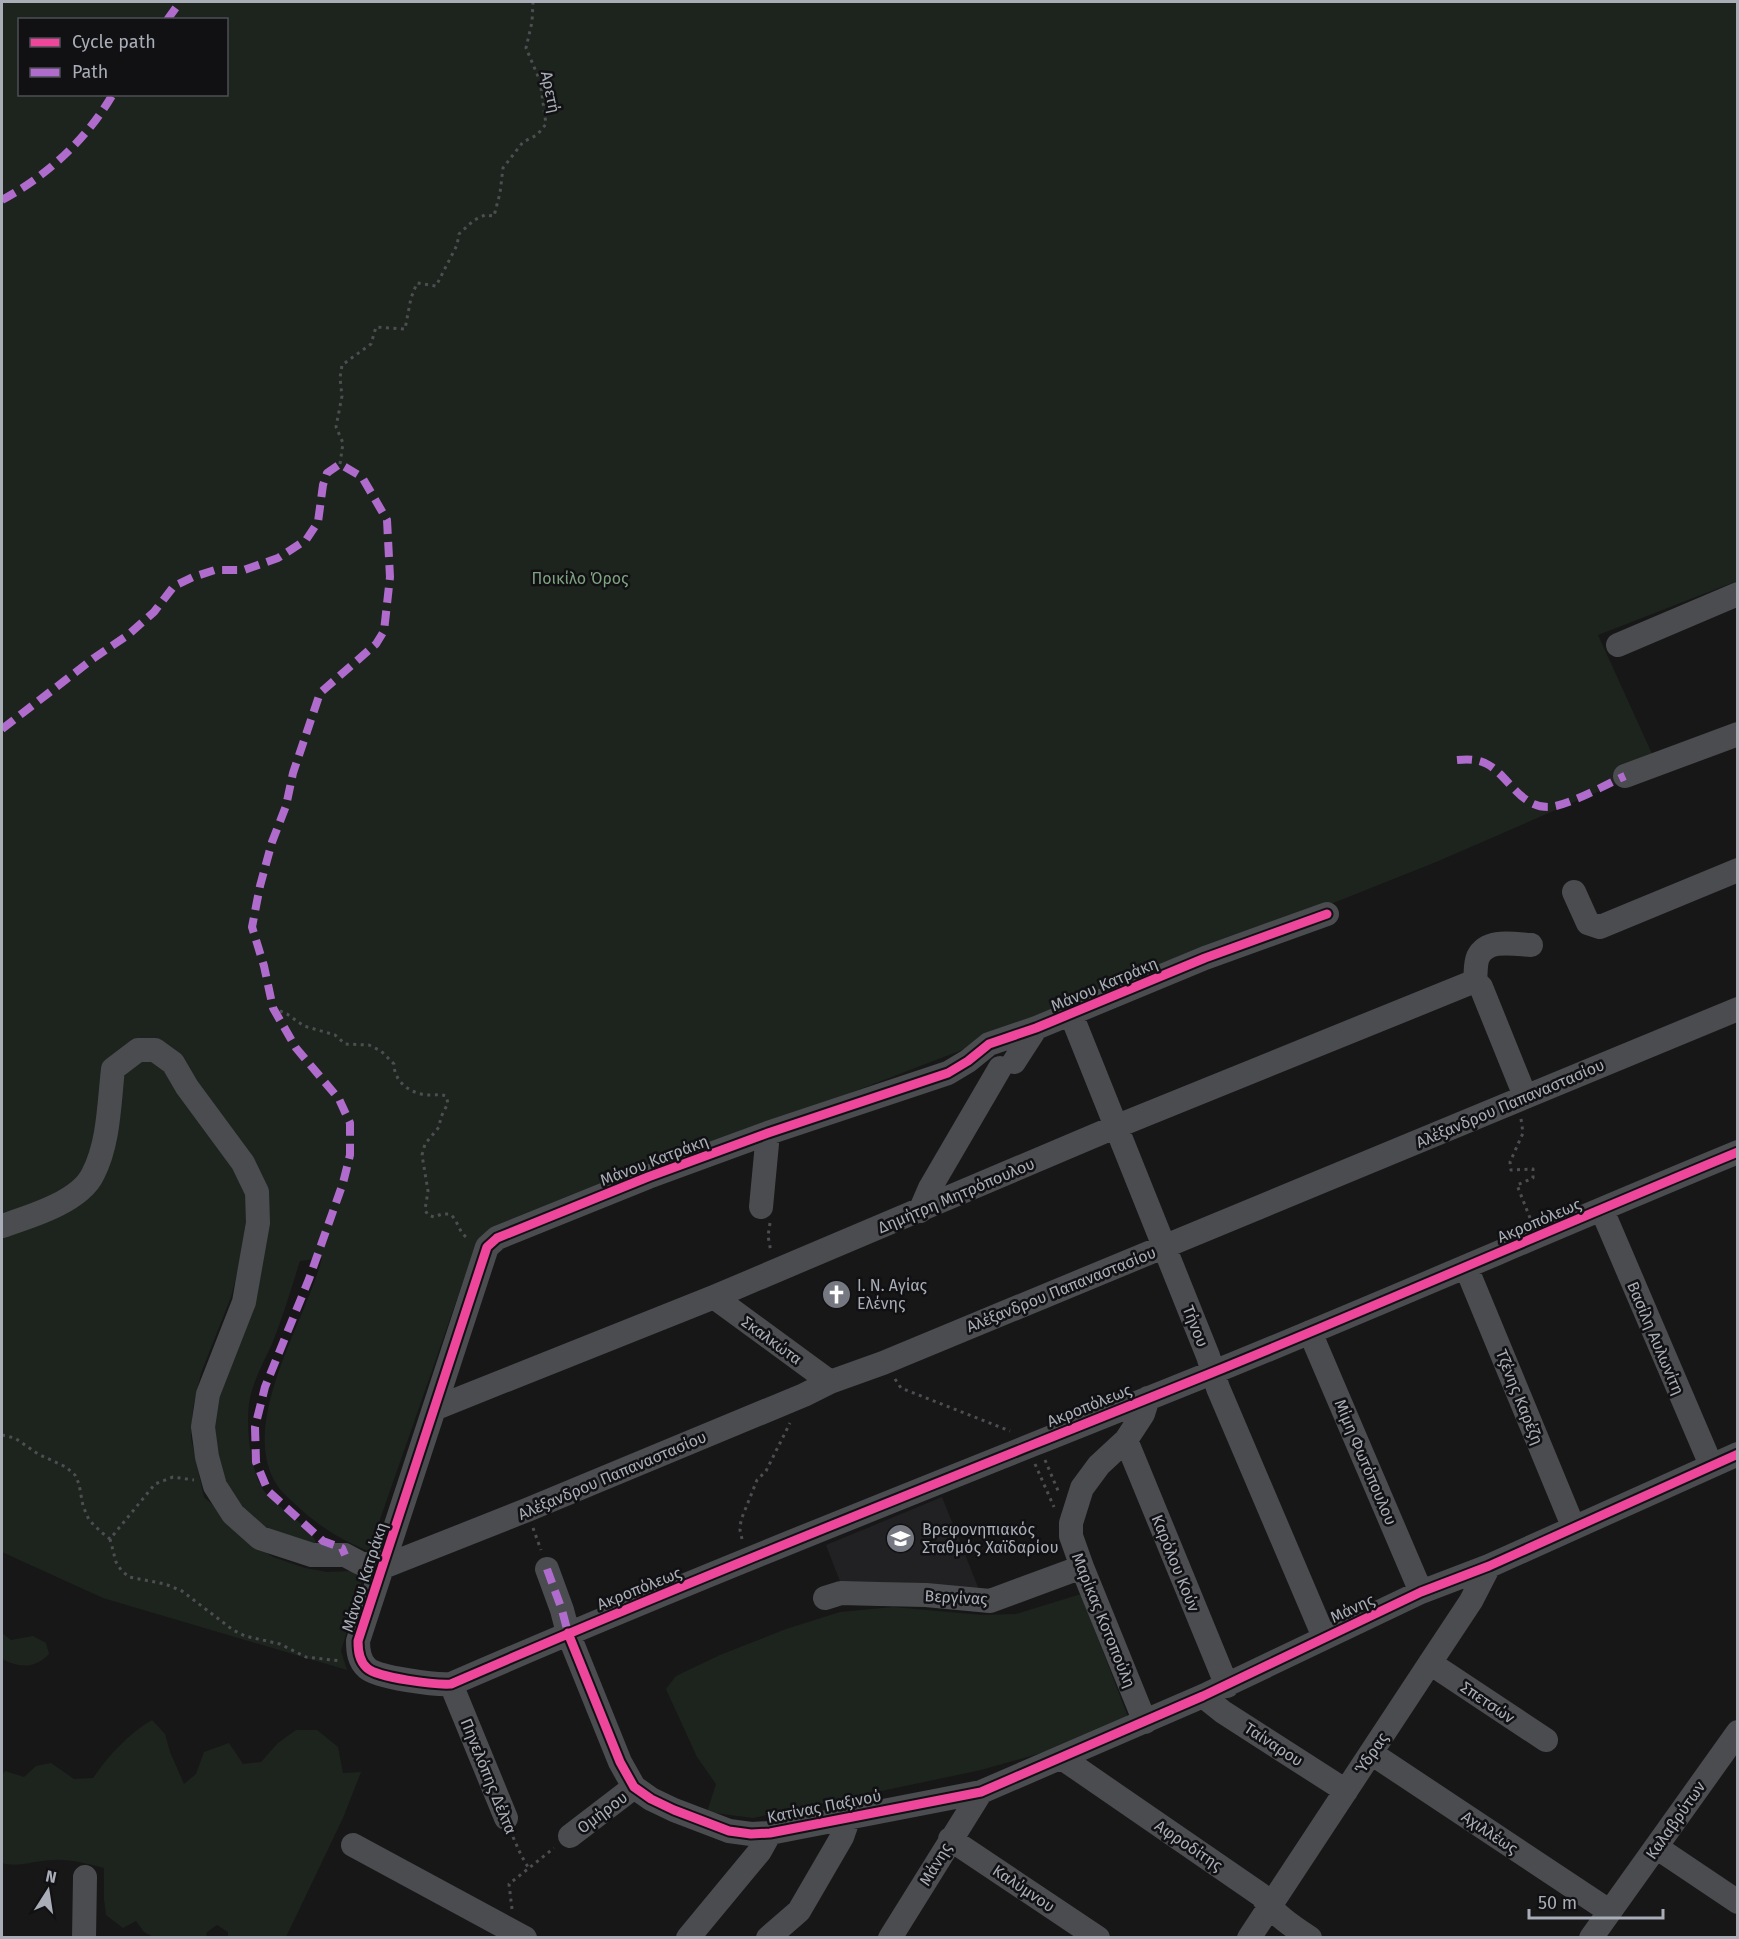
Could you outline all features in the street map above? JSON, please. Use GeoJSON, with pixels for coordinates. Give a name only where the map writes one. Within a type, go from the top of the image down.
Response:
{"type":"FeatureCollection","features":[{"type":"Feature","properties":{"kind":"street"},"geometry":{"type":"LineString","coordinates":[[1618,645],[1737,594]]}},
{"type":"Feature","properties":{"kind":"street"},"geometry":{"type":"LineString","coordinates":[[1625,776],[1737,734]]}},
{"type":"Feature","properties":{"kind":"street"},"geometry":{"type":"LineString","coordinates":[[1574,892],[1588,923],[1600,927],[1737,870]]}},
{"type":"Feature","properties":{"kind":"street","name":"Μάνου Κατράκη"},"geometry":{"type":"LineString","coordinates":[[451,1684],[440,1685],[378,1674],[366,1667],[360,1657],[358,1641],[487,1247],[497,1238],[648,1177],[768,1133],[948,1073],[989,1044],[1036,1028],[1205,958],[1327,914]]}},
{"type":"Feature","properties":{"kind":"street"},"geometry":{"type":"LineString","coordinates":[[1521,1098],[1481,987],[1475,981],[1478,957],[1491,945],[1507,943],[1531,945]]}},
{"type":"Feature","properties":{"kind":"street","name":"Δημήτρη Μητρόπουλου"},"geometry":{"type":"LineString","coordinates":[[436,1408],[714,1297],[1115,1127],[1475,981]]}},
{"type":"Feature","properties":{"kind":"street","name":"Αλέξανδρου Παπαναστασίου"},"geometry":{"type":"LineString","coordinates":[[383,1568],[1737,1009]]}},
{"type":"Feature","properties":{"kind":"street","name":"Τήνου"},"geometry":{"type":"LineString","coordinates":[[1071,1014],[1208,1356],[1212,1372],[1324,1638]]}},
{"type":"Feature","properties":{"kind":"street"},"geometry":{"type":"LineString","coordinates":[[920,1210],[930,1188],[1007,1065],[1036,1028]]}},
{"type":"Feature","properties":{"kind":"street"},"geometry":{"type":"LineString","coordinates":[[2,1226],[56,1206],[93,1176],[107,1128],[113,1069],[138,1050],[155,1050],[173,1063],[243,1163],[257,1192],[258,1223],[244,1302],[208,1394],[203,1427],[207,1457],[215,1486],[233,1514],[260,1538],[312,1556],[345,1556],[360,1563],[383,1568]]}},
{"type":"Feature","properties":{"kind":"street"},"geometry":{"type":"LineString","coordinates":[[760,1207],[768,1133]]}},
{"type":"Feature","properties":{"kind":"street","name":"Ακροπόλεως"},"geometry":{"type":"LineString","coordinates":[[451,1684],[568,1633],[1736,1157]]}},
{"type":"Feature","properties":{"kind":"street","name":"Βασίλη Αυλωνίτη"},"geometry":{"type":"LineString","coordinates":[[1602,1210],[1711,1465]]}},
{"type":"Feature","properties":{"kind":"street","name":"Τζένης Καρέζη"},"geometry":{"type":"LineString","coordinates":[[1466,1267],[1573,1526]]}},
{"type":"Feature","properties":{"kind":"street","name":"Σκαλκώτα"},"geometry":{"type":"LineString","coordinates":[[714,1297],[830,1382]]}},
{"type":"Feature","properties":{"kind":"street","name":"Μίμη Φωτόπουλου"},"geometry":{"type":"LineString","coordinates":[[1310,1332],[1421,1592]]}},
{"type":"Feature","properties":{"kind":"street","name":"Μαρίκας Κοτοπούλη"},"geometry":{"type":"LineString","coordinates":[[1145,1722],[1082,1567],[1071,1536],[1071,1522],[1082,1488],[1100,1465],[1126,1440],[1143,1414],[1148,1398]]}},
{"type":"Feature","properties":{"kind":"street","name":"Καρόλου Κούν"},"geometry":{"type":"LineString","coordinates":[[1126,1440],[1227,1686]]}},
{"type":"Feature","properties":{"kind":"street","name":"Μάνης"},"geometry":{"type":"LineString","coordinates":[[890,1938],[981,1792],[1227,1686],[1421,1592],[1489,1566],[1573,1526],[1737,1454]]}},
{"type":"Feature","properties":{"kind":"street","name":"Ύδρας"},"geometry":{"type":"LineString","coordinates":[[1249,1938],[1471,1601],[1489,1566]]}},
{"type":"Feature","properties":{"kind":"street","name":"Βεργίνας"},"geometry":{"type":"LineString","coordinates":[[825,1598],[841,1593],[926,1595],[990,1601],[1082,1567]]}},
{"type":"Feature","properties":{"kind":"street","name":"Κατίνας Παξινού"},"geometry":{"type":"LineString","coordinates":[[547,1569],[568,1633],[620,1762],[634,1787],[674,1810],[729,1831],[752,1834],[770,1833],[981,1792]]}},
{"type":"Feature","properties":{"kind":"street","name":"Σπετσών"},"geometry":{"type":"LineString","coordinates":[[1430,1663],[1546,1740]]}},
{"type":"Feature","properties":{"kind":"street","name":"Πηνελόπης Δέλτα"},"geometry":{"type":"LineString","coordinates":[[451,1684],[506,1818]]}},
{"type":"Feature","properties":{"kind":"street","name":"Ταίναρου"},"geometry":{"type":"LineString","coordinates":[[1203,1696],[1223,1712],[1346,1791]]}},
{"type":"Feature","properties":{"kind":"street","name":"Καλαβρύτων"},"geometry":{"type":"LineString","coordinates":[[1591,1938],[1737,1732]]}},
{"type":"Feature","properties":{"kind":"street","name":"Αχιλλέως"},"geometry":{"type":"LineString","coordinates":[[1371,1753],[1609,1911]]}},
{"type":"Feature","properties":{"kind":"street","name":"Αφροδίτης"},"geometry":{"type":"LineString","coordinates":[[1062,1758],[1261,1895],[1269,1908],[1285,1922],[1310,1938]]}},
{"type":"Feature","properties":{"kind":"street","name":"Ομήρου"},"geometry":{"type":"LineString","coordinates":[[570,1836],[634,1787]]}},
{"type":"Feature","properties":{"kind":"street"},"geometry":{"type":"LineString","coordinates":[[768,1938],[799,1911],[842,1837],[849,1817]]}},
{"type":"Feature","properties":{"kind":"street"},"geometry":{"type":"LineString","coordinates":[[688,1938],[760,1851],[770,1833]]}},
{"type":"Feature","properties":{"kind":"street","name":"Καλύμνου"},"geometry":{"type":"LineString","coordinates":[[950,1839],[1098,1938]]}},
{"type":"Feature","properties":{"kind":"street"},"geometry":{"type":"LineString","coordinates":[[353,1845],[519,1928]]}},
{"type":"Feature","properties":{"kind":"street"},"geometry":{"type":"LineString","coordinates":[[1656,1846],[1737,1902]]}},
{"type":"Feature","properties":{"kind":"street"},"geometry":{"type":"LineString","coordinates":[[84,1938],[85,1876]]}},
{"type":"Feature","properties":{"kind":"path"},"geometry":{"type":"LineString","coordinates":[[273,1008],[287,1014],[304,1026],[335,1035],[345,1044],[369,1045],[381,1051],[394,1064],[394,1072],[407,1088],[431,1096],[439,1094],[446,1096],[448,1103],[441,1117],[439,1128],[425,1144],[422,1155],[428,1191],[425,1210],[428,1215],[434,1217],[450,1214],[456,1219],[463,1235],[487,1247]]}},
{"type":"Feature","properties":{"kind":"path"},"geometry":{"type":"LineString","coordinates":[[1520,1194],[1517,1185],[1533,1178],[1533,1169],[1511,1170],[1510,1162],[1523,1132],[1521,1098]]}},
{"type":"Feature","properties":{"kind":"path"},"geometry":{"type":"LineString","coordinates":[[883,1363],[901,1388],[998,1426]]}},
{"type":"Feature","properties":{"kind":"path"},"geometry":{"type":"LineString","coordinates":[[740,1530],[741,1521],[757,1480],[766,1471],[804,1395]]}},
{"type":"Feature","properties":{"kind":"path"},"geometry":{"type":"LineString","coordinates":[[2,1436],[15,1438],[38,1454],[66,1467],[75,1475],[89,1520],[110,1539],[116,1562],[129,1577],[165,1584],[182,1591],[233,1630],[245,1636],[280,1644],[306,1657],[334,1662],[360,1657]]}},
{"type":"Feature","properties":{"kind":"path"},"geometry":{"type":"LineString","coordinates":[[1032,1444],[1062,1500]]}},
{"type":"Feature","properties":{"kind":"path"},"geometry":{"type":"LineString","coordinates":[[1032,1444],[1053,1506]]}},
{"type":"Feature","properties":{"kind":"path"},"geometry":{"type":"LineString","coordinates":[[110,1539],[155,1484],[173,1477],[198,1480],[215,1486]]}},
{"type":"Feature","properties":{"kind":"path"},"geometry":{"type":"LineString","coordinates":[[527,1510],[547,1569]]}},
{"type":"Feature","properties":{"kind":"path"},"geometry":{"type":"LineString","coordinates":[[519,1928],[508,1884],[570,1836]]}},
{"type":"Feature","properties":{"kind":"shaded area","name":"Βρεφονηπιακός Σταθμός Χαϊδαρίου"},"geometry":{"type":"Polygon","coordinates":[[[942,1497],[980,1592],[841,1584],[826,1545],[942,1497]]]}},
{"type":"Feature","properties":{"kind":"green space","name":"Ποικίλο Όρος"},"geometry":{"type":"Polygon","coordinates":[[[2,2],[1737,2],[1737,581],[1598,635],[1659,769],[1611,786],[1436,862],[1035,1022],[490,1231],[473,1253],[369,1551],[321,1526],[304,1512],[279,1488],[267,1460],[265,1433],[269,1403],[278,1372],[322,1258],[300,1261],[276,1334],[254,1384],[248,1412],[253,1463],[260,1484],[272,1500],[307,1529],[316,1543],[291,1544],[235,1510],[207,1424],[230,1351],[238,1270],[231,1297],[201,1373],[193,1408],[191,1438],[204,1497],[239,1529],[244,1539],[273,1557],[305,1568],[364,1574],[341,1651],[347,1670],[103,1598],[2,1552],[2,2]]]}},
{"type":"Feature","properties":{"kind":"green space"},"geometry":{"type":"Polygon","coordinates":[[[1081,1594],[1128,1717],[1045,1752],[981,1770],[753,1818],[707,1812],[716,1784],[697,1757],[666,1689],[676,1676],[720,1655],[786,1629],[840,1612],[893,1607],[982,1615],[1016,1614],[1081,1594]]]}},
{"type":"Feature","properties":{"kind":"green space"},"geometry":{"type":"Polygon","coordinates":[[[2,1633],[11,1640],[33,1636],[46,1643],[49,1654],[44,1659],[27,1666],[8,1662],[2,1659],[2,1633]]]}},
{"type":"Feature","properties":{"kind":"green space"},"geometry":{"type":"Polygon","coordinates":[[[152,1720],[165,1734],[184,1784],[196,1774],[204,1752],[229,1743],[243,1764],[261,1762],[278,1743],[296,1730],[317,1730],[338,1747],[343,1773],[361,1772],[343,1818],[286,1937],[228,1937],[228,1932],[217,1925],[207,1932],[206,1937],[153,1937],[144,1932],[136,1921],[123,1928],[106,1915],[104,1868],[60,1860],[14,1865],[2,1863],[2,1775],[5,1771],[24,1777],[36,1766],[51,1763],[74,1779],[93,1778],[120,1746],[152,1720]]]}},
{"type":"Feature","properties":{"kind":"marked path"},"geometry":{"type":"LineString","coordinates":[[168,18],[180,2]]}},
{"type":"Feature","properties":{"kind":"marked path"},"geometry":{"type":"LineString","coordinates":[[2,200],[35,179],[65,155],[91,126],[112,96]]}},
{"type":"Feature","properties":{"kind":"marked path"},"geometry":{"type":"LineString","coordinates":[[2,729],[94,658],[128,635],[154,612],[174,586],[215,570],[244,570],[278,558],[306,540],[318,522],[327,473],[340,464],[362,477],[387,520],[390,577],[384,631],[376,644],[320,693],[293,773],[286,806],[272,842],[252,927],[264,966],[273,1008],[296,1048],[339,1099],[350,1123],[350,1155],[343,1183],[309,1279],[265,1387],[255,1427],[256,1462],[268,1491],[323,1541],[342,1548],[345,1555]]}},
{"type":"Feature","properties":{"kind":"marked path"},"geometry":{"type":"LineString","coordinates":[[1457,760],[1485,763],[1529,802],[1548,807],[1576,799],[1625,776]]}},
{"type":"Feature","properties":{"kind":"marked path"},"geometry":{"type":"LineString","coordinates":[[547,1569],[568,1633]]}},
{"type":"Feature","properties":{"kind":"cycle path"},"geometry":{"type":"LineString","coordinates":[[1327,914],[1205,958],[1036,1028],[989,1044],[948,1073],[768,1133],[648,1177],[497,1238],[487,1247],[358,1641],[364,1665],[373,1672],[394,1678],[451,1684],[734,1565],[1275,1347],[1738,1152]]}},
{"type":"Feature","properties":{"kind":"cycle path"},"geometry":{"type":"LineString","coordinates":[[568,1633],[620,1762],[634,1787],[651,1799],[674,1810],[729,1831],[751,1834],[770,1833],[981,1792],[1203,1696],[1421,1592],[1489,1566],[1738,1454]]}},
{"type":"Feature","properties":{"kind":"place","name":"Ι. Ν. Αγίας Ελένης"},"geometry":{"type":"Point","coordinates":[836,1294]}},
{"type":"Feature","properties":{"kind":"place","name":"Βρεφονηπιακός Σταθμός Χαϊδαρίου"},"geometry":{"type":"Point","coordinates":[901,1538]}}]}
